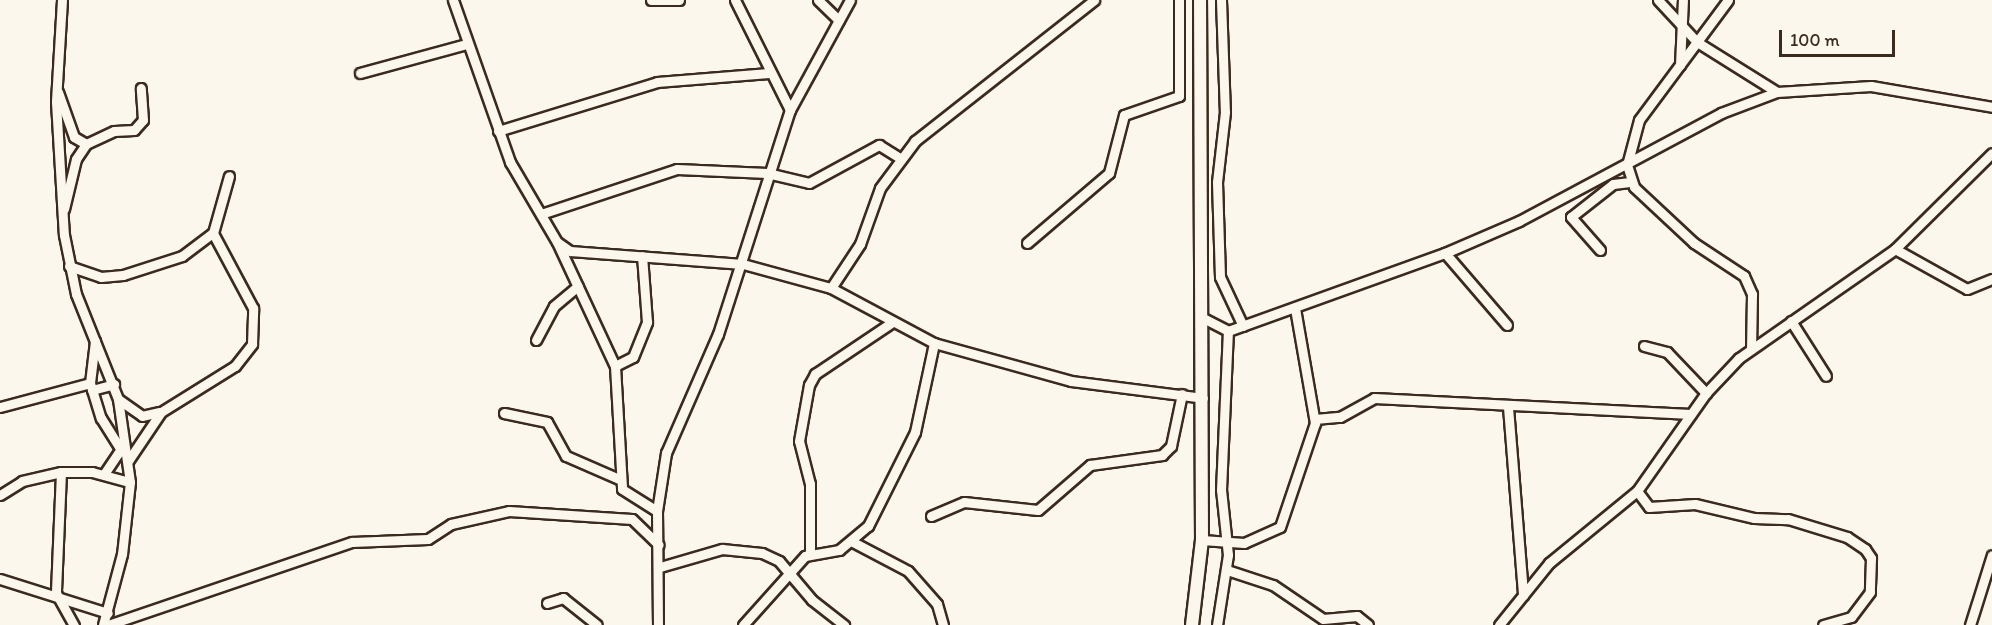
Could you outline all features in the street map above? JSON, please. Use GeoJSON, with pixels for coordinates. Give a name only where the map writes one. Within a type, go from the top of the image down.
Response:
{"type":"FeatureCollection","features":[{"type":"Feature","properties":{"kind":"main road"},"geometry":{"type":"LineString","coordinates":[[1192,625],[1202,540],[1203,318],[1200,0]]}},
{"type":"Feature","properties":{"kind":"street"},"geometry":{"type":"LineString","coordinates":[[62,0],[57,87],[62,217],[69,266],[118,399],[123,446],[104,474]]}},
{"type":"Feature","properties":{"kind":"street"},"geometry":{"type":"LineString","coordinates":[[453,0],[498,131],[557,242],[615,366],[619,479],[628,497],[657,511]]}},
{"type":"Feature","properties":{"kind":"street"},"geometry":{"type":"LineString","coordinates":[[651,0],[679,0]]}},
{"type":"Feature","properties":{"kind":"street"},"geometry":{"type":"LineString","coordinates":[[735,0],[769,73],[790,110]]}},
{"type":"Feature","properties":{"kind":"street"},"geometry":{"type":"LineString","coordinates":[[818,0],[839,20]]}},
{"type":"Feature","properties":{"kind":"street"},"geometry":{"type":"LineString","coordinates":[[670,625],[658,624],[660,567],[657,511],[666,453],[743,264],[767,173],[790,110],[850,0]]}},
{"type":"Feature","properties":{"kind":"street"},"geometry":{"type":"LineString","coordinates":[[831,288],[860,244],[880,188],[902,159],[939,120],[1094,0]]}},
{"type":"Feature","properties":{"kind":"street"},"geometry":{"type":"LineString","coordinates":[[1027,243],[1109,173],[1124,115],[1179,96],[1179,0]]}},
{"type":"Feature","properties":{"kind":"street"},"geometry":{"type":"LineString","coordinates":[[1221,0],[1225,112],[1217,182],[1220,277],[1243,327]]}},
{"type":"Feature","properties":{"kind":"street"},"geometry":{"type":"LineString","coordinates":[[1658,0],[1682,29],[1697,42],[1777,92]]}},
{"type":"Feature","properties":{"kind":"street"},"geometry":{"type":"LineString","coordinates":[[1680,68],[1683,0]]}},
{"type":"Feature","properties":{"kind":"street"},"geometry":{"type":"LineString","coordinates":[[1728,0],[1680,68],[1639,120],[1627,165],[1630,182],[1694,243],[1744,276],[1752,294],[1751,349]]}},
{"type":"Feature","properties":{"kind":"street"},"geometry":{"type":"LineString","coordinates":[[360,73],[467,44]]}},
{"type":"Feature","properties":{"kind":"street"},"geometry":{"type":"LineString","coordinates":[[498,131],[657,82],[769,73]]}},
{"type":"Feature","properties":{"kind":"street"},"geometry":{"type":"LineString","coordinates":[[1203,318],[1228,332],[1445,253],[1627,165],[1720,113],[1777,92],[1871,86],[1992,107]]}},
{"type":"Feature","properties":{"kind":"street"},"geometry":{"type":"LineString","coordinates":[[57,87],[74,137],[86,144]]}},
{"type":"Feature","properties":{"kind":"street"},"geometry":{"type":"LineString","coordinates":[[62,217],[76,159],[86,144],[137,128],[146,115],[141,88]]}},
{"type":"Feature","properties":{"kind":"street"},"geometry":{"type":"LineString","coordinates":[[541,214],[664,171],[767,173],[812,182],[879,145],[902,159]]}},
{"type":"Feature","properties":{"kind":"street"},"geometry":{"type":"LineString","coordinates":[[1499,625],[1549,563],[1637,491],[1706,393],[1751,349],[1895,249],[1992,153]]}},
{"type":"Feature","properties":{"kind":"street"},"geometry":{"type":"LineString","coordinates":[[69,266],[100,278],[123,274],[192,252],[213,233],[229,176]]}},
{"type":"Feature","properties":{"kind":"street"},"geometry":{"type":"LineString","coordinates":[[1600,250],[1571,217],[1613,183],[1630,182]]}},
{"type":"Feature","properties":{"kind":"street"},"geometry":{"type":"LineString","coordinates":[[118,399],[142,416],[161,412],[235,366],[252,344],[253,308],[213,233]]}},
{"type":"Feature","properties":{"kind":"street"},"geometry":{"type":"LineString","coordinates":[[557,242],[587,256],[642,256],[743,264],[831,288],[891,323],[934,343],[1071,381],[1203,398]]}},
{"type":"Feature","properties":{"kind":"street"},"geometry":{"type":"LineString","coordinates":[[1895,249],[1966,289],[1992,279]]}},
{"type":"Feature","properties":{"kind":"street"},"geometry":{"type":"LineString","coordinates":[[1445,253],[1507,325]]}},
{"type":"Feature","properties":{"kind":"street"},"geometry":{"type":"LineString","coordinates":[[615,366],[633,357],[647,322],[642,256]]}},
{"type":"Feature","properties":{"kind":"street"},"geometry":{"type":"LineString","coordinates":[[536,340],[554,306],[578,286]]}},
{"type":"Feature","properties":{"kind":"street"},"geometry":{"type":"LineString","coordinates":[[1202,540],[1227,543],[1258,539],[1280,527],[1315,419],[1295,308]]}},
{"type":"Feature","properties":{"kind":"street"},"geometry":{"type":"LineString","coordinates":[[1791,321],[1826,376]]}},
{"type":"Feature","properties":{"kind":"street"},"geometry":{"type":"LineString","coordinates":[[810,554],[810,484],[799,441],[809,385],[815,374],[891,323]]}},
{"type":"Feature","properties":{"kind":"street"},"geometry":{"type":"LineString","coordinates":[[1217,625],[1227,570],[1227,543],[1221,490],[1228,332]]}},
{"type":"Feature","properties":{"kind":"street"},"geometry":{"type":"LineString","coordinates":[[95,340],[91,387],[123,446],[128,461],[130,482],[128,524],[108,613],[103,625]]}},
{"type":"Feature","properties":{"kind":"street"},"geometry":{"type":"LineString","coordinates":[[743,625],[788,570],[810,554],[835,552],[868,526],[915,432],[934,343]]}},
{"type":"Feature","properties":{"kind":"street"},"geometry":{"type":"LineString","coordinates":[[1644,345],[1667,352],[1706,393]]}},
{"type":"Feature","properties":{"kind":"street"},"geometry":{"type":"LineString","coordinates":[[0,407],[114,384]]}},
{"type":"Feature","properties":{"kind":"street"},"geometry":{"type":"LineString","coordinates":[[931,516],[964,502],[1038,510],[1100,461],[1162,455],[1171,446],[1182,394]]}},
{"type":"Feature","properties":{"kind":"street"},"geometry":{"type":"LineString","coordinates":[[1315,419],[1340,417],[1374,398],[1508,407],[1691,414]]}},
{"type":"Feature","properties":{"kind":"street"},"geometry":{"type":"LineString","coordinates":[[1508,407],[1523,595]]}},
{"type":"Feature","properties":{"kind":"street"},"geometry":{"type":"LineString","coordinates":[[128,461],[161,412]]}},
{"type":"Feature","properties":{"kind":"street"},"geometry":{"type":"LineString","coordinates":[[504,414],[547,422],[566,456],[619,479]]}},
{"type":"Feature","properties":{"kind":"street"},"geometry":{"type":"LineString","coordinates":[[0,495],[22,481],[61,472],[104,474],[130,482]]}},
{"type":"Feature","properties":{"kind":"street"},"geometry":{"type":"LineString","coordinates":[[61,472],[56,593],[74,625]]}},
{"type":"Feature","properties":{"kind":"street"},"geometry":{"type":"LineString","coordinates":[[1637,491],[1649,507],[1695,504],[1754,518],[1788,519],[1847,537],[1865,549],[1871,558],[1870,592],[1851,617],[1823,625]]}},
{"type":"Feature","properties":{"kind":"street"},"geometry":{"type":"LineString","coordinates":[[108,625],[352,542],[428,539],[451,524],[509,511],[632,519],[659,545]]}},
{"type":"Feature","properties":{"kind":"street"},"geometry":{"type":"LineString","coordinates":[[850,542],[908,571],[937,604],[943,625]]}},
{"type":"Feature","properties":{"kind":"street"},"geometry":{"type":"LineString","coordinates":[[660,567],[722,549],[745,549],[788,570],[812,600],[844,625]]}},
{"type":"Feature","properties":{"kind":"street"},"geometry":{"type":"LineString","coordinates":[[1970,625],[1992,555]]}},
{"type":"Feature","properties":{"kind":"street"},"geometry":{"type":"LineString","coordinates":[[1227,570],[1274,585],[1315,616],[1357,616],[1368,625]]}},
{"type":"Feature","properties":{"kind":"street"},"geometry":{"type":"LineString","coordinates":[[0,579],[56,593],[108,613]]}},
{"type":"Feature","properties":{"kind":"street"},"geometry":{"type":"LineString","coordinates":[[547,603],[569,601],[597,625]]}}]}
